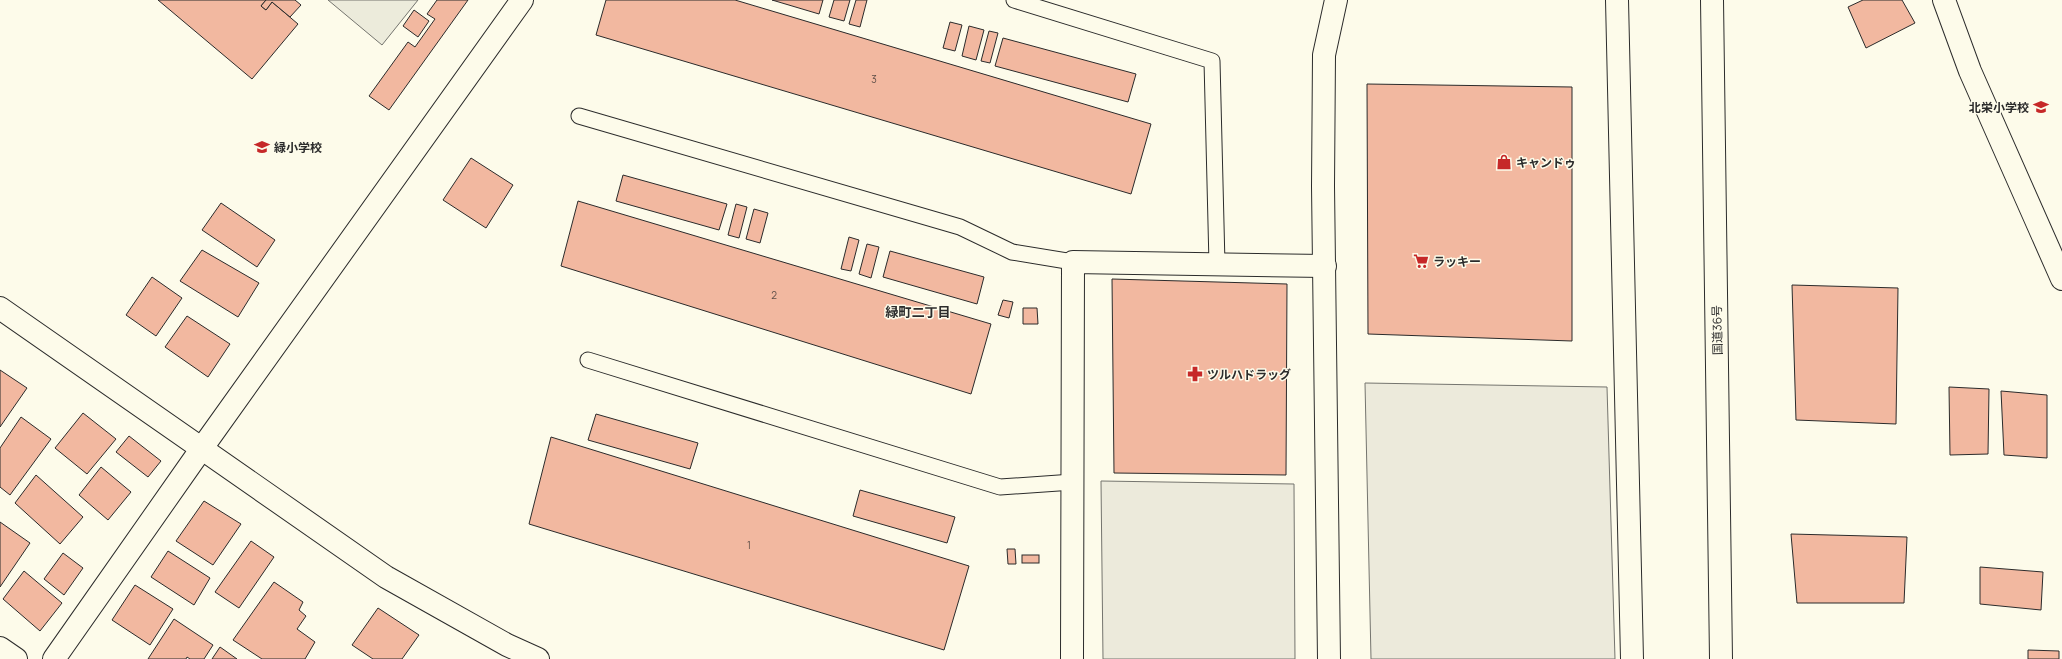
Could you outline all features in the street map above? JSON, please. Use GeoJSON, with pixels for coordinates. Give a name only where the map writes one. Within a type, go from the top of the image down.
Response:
{"type":"FeatureCollection","features":[{"type":"Feature","properties":{"kind":"main road"},"geometry":{"type":"LineString","coordinates":[[54,659],[202,448],[522,0]]}},
{"type":"Feature","properties":{"kind":"main road"},"geometry":{"type":"LineString","coordinates":[[1329,659],[1324,55],[1336,0]]}},
{"type":"Feature","properties":{"kind":"main road"},"geometry":{"type":"LineString","coordinates":[[1617,0],[1632,659]]}},
{"type":"Feature","properties":{"kind":"main road","name":"国道36号"},"geometry":{"type":"LineString","coordinates":[[1712,0],[1721,659]]}},
{"type":"Feature","properties":{"kind":"main road"},"geometry":{"type":"LineString","coordinates":[[1944,0],[1970,71],[2062,279]]}},
{"type":"Feature","properties":{"kind":"main road"},"geometry":{"type":"LineString","coordinates":[[1072,659],[1073,262],[1325,266]]}},
{"type":"Feature","properties":{"kind":"main road"},"geometry":{"type":"LineString","coordinates":[[0,308],[386,577],[507,645],[538,659]]}},
{"type":"Feature","properties":{"kind":"main road"},"geometry":{"type":"LineString","coordinates":[[0,648],[16,659]]}},
{"type":"Feature","properties":{"kind":"lane"},"geometry":{"type":"LineString","coordinates":[[1014,0],[1212,61],[1217,264]]}},
{"type":"Feature","properties":{"kind":"lane"},"geometry":{"type":"LineString","coordinates":[[579,116],[960,227],[1012,252],[1073,262]]}},
{"type":"Feature","properties":{"kind":"lane"},"geometry":{"type":"LineString","coordinates":[[588,360],[1000,487],[1072,482]]}},
{"type":"Feature","properties":{"kind":"shaded area"},"geometry":{"type":"Polygon","coordinates":[[[328,0],[418,0],[382,45],[328,0]]]}},
{"type":"Feature","properties":{"kind":"shaded area"},"geometry":{"type":"Polygon","coordinates":[[[1365,383],[1607,387],[1615,659],[1371,659],[1365,383]]]}},
{"type":"Feature","properties":{"kind":"shaded area"},"geometry":{"type":"Polygon","coordinates":[[[1101,481],[1294,484],[1295,659],[1103,659],[1101,481]]]}},
{"type":"Feature","properties":{"kind":"building"},"geometry":{"type":"Polygon","coordinates":[[[158,0],[266,0],[261,6],[266,10],[272,2],[298,24],[252,79],[158,0]]]}},
{"type":"Feature","properties":{"kind":"building"},"geometry":{"type":"Polygon","coordinates":[[[266,0],[295,0],[301,5],[290,17],[272,2],[266,10],[261,6],[266,0]]]}},
{"type":"Feature","properties":{"kind":"building"},"geometry":{"type":"Polygon","coordinates":[[[437,0],[468,0],[389,110],[369,96],[408,42],[415,47],[435,19],[427,14],[437,0]]]}},
{"type":"Feature","properties":{"kind":"building"},"geometry":{"type":"Polygon","coordinates":[[[606,0],[735,0],[1151,124],[1131,194],[596,35],[606,0]]]}},
{"type":"Feature","properties":{"kind":"building"},"geometry":{"type":"Polygon","coordinates":[[[772,0],[823,0],[819,14],[772,0]]]}},
{"type":"Feature","properties":{"kind":"building"},"geometry":{"type":"Polygon","coordinates":[[[834,0],[850,0],[844,21],[829,17],[834,0]]]}},
{"type":"Feature","properties":{"kind":"building"},"geometry":{"type":"Polygon","coordinates":[[[856,0],[867,0],[860,27],[849,24],[856,0]]]}},
{"type":"Feature","properties":{"kind":"building"},"geometry":{"type":"Polygon","coordinates":[[[1863,0],[1902,0],[1915,23],[1866,48],[1848,7],[1863,0]]]}},
{"type":"Feature","properties":{"kind":"building"},"geometry":{"type":"Polygon","coordinates":[[[414,10],[429,21],[418,37],[403,26],[414,10]]]}},
{"type":"Feature","properties":{"kind":"building"},"geometry":{"type":"Polygon","coordinates":[[[950,22],[962,25],[955,51],[943,48],[950,22]]]}},
{"type":"Feature","properties":{"kind":"building"},"geometry":{"type":"Polygon","coordinates":[[[969,26],[984,30],[976,60],[962,56],[969,26]]]}},
{"type":"Feature","properties":{"kind":"building"},"geometry":{"type":"Polygon","coordinates":[[[989,31],[998,33],[990,63],[981,61],[989,31]]]}},
{"type":"Feature","properties":{"kind":"building"},"geometry":{"type":"Polygon","coordinates":[[[1003,38],[1136,74],[1128,102],[995,66],[1003,38]]]}},
{"type":"Feature","properties":{"kind":"building"},"geometry":{"type":"Polygon","coordinates":[[[1367,84],[1572,87],[1572,341],[1368,334],[1367,84]]]}},
{"type":"Feature","properties":{"kind":"building"},"geometry":{"type":"Polygon","coordinates":[[[471,158],[513,185],[486,228],[443,200],[471,158]]]}},
{"type":"Feature","properties":{"kind":"building"},"geometry":{"type":"Polygon","coordinates":[[[623,175],[727,204],[719,230],[616,201],[623,175]]]}},
{"type":"Feature","properties":{"kind":"building"},"geometry":{"type":"Polygon","coordinates":[[[578,201],[991,324],[971,394],[561,266],[578,201]]]}},
{"type":"Feature","properties":{"kind":"building"},"geometry":{"type":"Polygon","coordinates":[[[221,203],[275,240],[257,267],[202,230],[221,203]]]}},
{"type":"Feature","properties":{"kind":"building"},"geometry":{"type":"Polygon","coordinates":[[[736,204],[747,207],[739,238],[728,235],[736,204]]]}},
{"type":"Feature","properties":{"kind":"building"},"geometry":{"type":"Polygon","coordinates":[[[754,209],[768,213],[760,243],[746,239],[754,209]]]}},
{"type":"Feature","properties":{"kind":"building"},"geometry":{"type":"Polygon","coordinates":[[[849,237],[859,240],[851,271],[841,269],[849,237]]]}},
{"type":"Feature","properties":{"kind":"building"},"geometry":{"type":"Polygon","coordinates":[[[867,244],[879,247],[871,278],[859,274],[867,244]]]}},
{"type":"Feature","properties":{"kind":"building"},"geometry":{"type":"Polygon","coordinates":[[[202,250],[259,283],[238,317],[180,281],[202,250]]]}},
{"type":"Feature","properties":{"kind":"building"},"geometry":{"type":"Polygon","coordinates":[[[890,251],[984,277],[977,304],[883,277],[890,251]]]}},
{"type":"Feature","properties":{"kind":"building"},"geometry":{"type":"Polygon","coordinates":[[[152,277],[182,298],[156,336],[126,315],[152,277]]]}},
{"type":"Feature","properties":{"kind":"building"},"geometry":{"type":"Polygon","coordinates":[[[1112,279],[1287,284],[1286,475],[1114,473],[1112,279]]]}},
{"type":"Feature","properties":{"kind":"building"},"geometry":{"type":"Polygon","coordinates":[[[1792,285],[1898,288],[1896,424],[1796,420],[1792,285]]]}},
{"type":"Feature","properties":{"kind":"building"},"geometry":{"type":"Polygon","coordinates":[[[1003,300],[1013,302],[1009,318],[998,315],[1003,300]]]}},
{"type":"Feature","properties":{"kind":"building"},"geometry":{"type":"Polygon","coordinates":[[[1023,308],[1037,308],[1038,324],[1023,324],[1023,308]]]}},
{"type":"Feature","properties":{"kind":"building"},"geometry":{"type":"Polygon","coordinates":[[[187,316],[230,344],[208,377],[165,347],[187,316]]]}},
{"type":"Feature","properties":{"kind":"building"},"geometry":{"type":"Polygon","coordinates":[[[0,370],[27,388],[0,427],[0,370]]]}},
{"type":"Feature","properties":{"kind":"building"},"geometry":{"type":"Polygon","coordinates":[[[1949,387],[1989,389],[1988,454],[1950,455],[1949,387]]]}},
{"type":"Feature","properties":{"kind":"building"},"geometry":{"type":"Polygon","coordinates":[[[2001,391],[2047,395],[2047,458],[2004,455],[2001,391]]]}},
{"type":"Feature","properties":{"kind":"building"},"geometry":{"type":"Polygon","coordinates":[[[83,413],[116,439],[87,474],[55,448],[83,413]]]}},
{"type":"Feature","properties":{"kind":"building"},"geometry":{"type":"Polygon","coordinates":[[[596,414],[698,443],[690,469],[588,440],[596,414]]]}},
{"type":"Feature","properties":{"kind":"building"},"geometry":{"type":"Polygon","coordinates":[[[21,417],[51,439],[10,495],[0,487],[0,448],[21,417]]]}},
{"type":"Feature","properties":{"kind":"building"},"geometry":{"type":"Polygon","coordinates":[[[129,436],[161,461],[148,477],[116,452],[129,436]]]}},
{"type":"Feature","properties":{"kind":"building"},"geometry":{"type":"Polygon","coordinates":[[[551,437],[969,566],[944,650],[529,524],[551,437]]]}},
{"type":"Feature","properties":{"kind":"building"},"geometry":{"type":"Polygon","coordinates":[[[101,467],[131,492],[108,520],[79,495],[101,467]]]}},
{"type":"Feature","properties":{"kind":"building"},"geometry":{"type":"Polygon","coordinates":[[[36,475],[83,517],[60,544],[15,503],[36,475]]]}},
{"type":"Feature","properties":{"kind":"building"},"geometry":{"type":"Polygon","coordinates":[[[860,490],[955,517],[947,543],[853,516],[860,490]]]}},
{"type":"Feature","properties":{"kind":"building"},"geometry":{"type":"Polygon","coordinates":[[[204,501],[241,524],[213,565],[176,541],[204,501]]]}},
{"type":"Feature","properties":{"kind":"building"},"geometry":{"type":"Polygon","coordinates":[[[0,522],[30,543],[0,587],[0,522]]]}},
{"type":"Feature","properties":{"kind":"building"},"geometry":{"type":"Polygon","coordinates":[[[1791,534],[1907,537],[1904,603],[1797,603],[1791,534]]]}},
{"type":"Feature","properties":{"kind":"building"},"geometry":{"type":"Polygon","coordinates":[[[251,541],[274,557],[239,608],[215,592],[251,541]]]}},
{"type":"Feature","properties":{"kind":"building"},"geometry":{"type":"Polygon","coordinates":[[[1007,549],[1015,549],[1016,564],[1008,564],[1007,549]]]}},
{"type":"Feature","properties":{"kind":"building"},"geometry":{"type":"Polygon","coordinates":[[[168,551],[210,578],[194,605],[151,577],[168,551]]]}},
{"type":"Feature","properties":{"kind":"building"},"geometry":{"type":"Polygon","coordinates":[[[63,553],[83,568],[64,595],[44,579],[63,553]]]}},
{"type":"Feature","properties":{"kind":"building"},"geometry":{"type":"Polygon","coordinates":[[[1022,555],[1039,555],[1039,563],[1022,563],[1022,555]]]}},
{"type":"Feature","properties":{"kind":"building"},"geometry":{"type":"Polygon","coordinates":[[[1980,567],[2043,572],[2041,610],[1980,604],[1980,567]]]}},
{"type":"Feature","properties":{"kind":"building"},"geometry":{"type":"Polygon","coordinates":[[[24,571],[62,603],[40,631],[3,599],[24,571]]]}},
{"type":"Feature","properties":{"kind":"building"},"geometry":{"type":"Polygon","coordinates":[[[274,582],[303,602],[299,610],[306,616],[297,629],[315,642],[305,659],[262,659],[233,640],[274,582]]]}},
{"type":"Feature","properties":{"kind":"building"},"geometry":{"type":"Polygon","coordinates":[[[135,585],[173,609],[150,645],[112,620],[135,585]]]}},
{"type":"Feature","properties":{"kind":"building"},"geometry":{"type":"Polygon","coordinates":[[[378,608],[419,635],[402,659],[373,659],[352,645],[378,608]]]}},
{"type":"Feature","properties":{"kind":"building"},"geometry":{"type":"Polygon","coordinates":[[[174,619],[213,645],[204,659],[190,659],[187,657],[186,659],[148,659],[174,619]]]}},
{"type":"Feature","properties":{"kind":"building"},"geometry":{"type":"Polygon","coordinates":[[[220,647],[237,659],[212,659],[220,647]]]}},
{"type":"Feature","properties":{"kind":"building"},"geometry":{"type":"Polygon","coordinates":[[[2028,650],[2059,651],[2059,659],[2028,659],[2028,650]]]}},
{"type":"Feature","properties":{"kind":"place","name":"北栄小学校"},"geometry":{"type":"Point","coordinates":[2041,107]}},
{"type":"Feature","properties":{"kind":"place","name":"緑小学校"},"geometry":{"type":"Point","coordinates":[262,147]}},
{"type":"Feature","properties":{"kind":"place","name":"キャンドゥ"},"geometry":{"type":"Point","coordinates":[1504,162]}},
{"type":"Feature","properties":{"kind":"place","name":"ラッキー"},"geometry":{"type":"Point","coordinates":[1421,261]}},
{"type":"Feature","properties":{"kind":"place","name":"ツルハドラッグ"},"geometry":{"type":"Point","coordinates":[1195,374]}},
{"type":"Feature","properties":{"kind":"district","name":"緑町二丁目"},"geometry":{"type":"Point","coordinates":[918,312]}}]}
